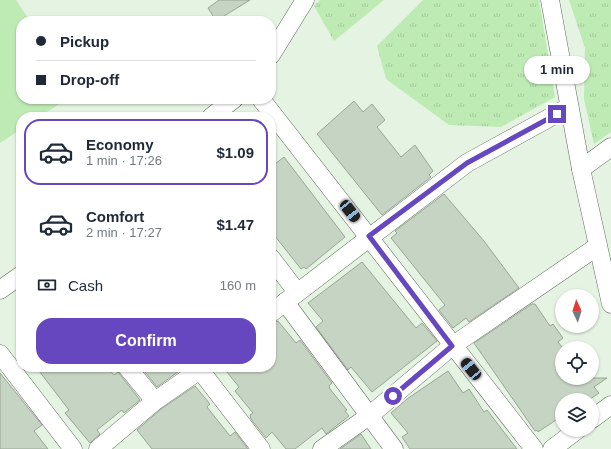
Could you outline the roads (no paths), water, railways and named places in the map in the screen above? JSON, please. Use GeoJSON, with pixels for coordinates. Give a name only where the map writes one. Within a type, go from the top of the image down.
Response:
{"type":"FeatureCollection","features":[{"type":"Feature","properties":{"kind":"street"},"geometry":{"type":"LineString","coordinates":[[276,46],[306,0]]}},
{"type":"Feature","properties":{"kind":"street"},"geometry":{"type":"LineString","coordinates":[[550,0],[581,169],[611,304]]}},
{"type":"Feature","properties":{"kind":"street"},"geometry":{"type":"LineString","coordinates":[[265,104],[271,112]]}},
{"type":"Feature","properties":{"kind":"street"},"geometry":{"type":"LineString","coordinates":[[276,309],[369,236],[467,163],[569,107]]}},
{"type":"Feature","properties":{"kind":"street"},"geometry":{"type":"LineString","coordinates":[[276,118],[369,236],[452,346],[534,449]]}},
{"type":"Feature","properties":{"kind":"street"},"geometry":{"type":"LineString","coordinates":[[581,169],[611,147]]}},
{"type":"Feature","properties":{"kind":"street"},"geometry":{"type":"LineString","coordinates":[[322,449],[369,416],[452,346],[598,246]]}},
{"type":"Feature","properties":{"kind":"street"},"geometry":{"type":"LineString","coordinates":[[276,268],[291,297],[369,416],[394,449]]}},
{"type":"Feature","properties":{"kind":"street"},"geometry":{"type":"LineString","coordinates":[[0,290],[16,279]]}},
{"type":"Feature","properties":{"kind":"street"},"geometry":{"type":"LineString","coordinates":[[0,354],[73,449]]}},
{"type":"Feature","properties":{"kind":"street"},"geometry":{"type":"LineString","coordinates":[[132,372],[155,402]]}},
{"type":"Feature","properties":{"kind":"street"},"geometry":{"type":"LineString","coordinates":[[110,445],[155,402],[196,372]]}},
{"type":"Feature","properties":{"kind":"street"},"geometry":{"type":"LineString","coordinates":[[205,372],[261,449]]}},
{"type":"Feature","properties":{"kind":"street"},"geometry":{"type":"LineString","coordinates":[[599,414],[611,405]]}},
{"type":"Feature","properties":{"kind":"street"},"geometry":{"type":"LineString","coordinates":[[552,449],[568,437]]}}]}
